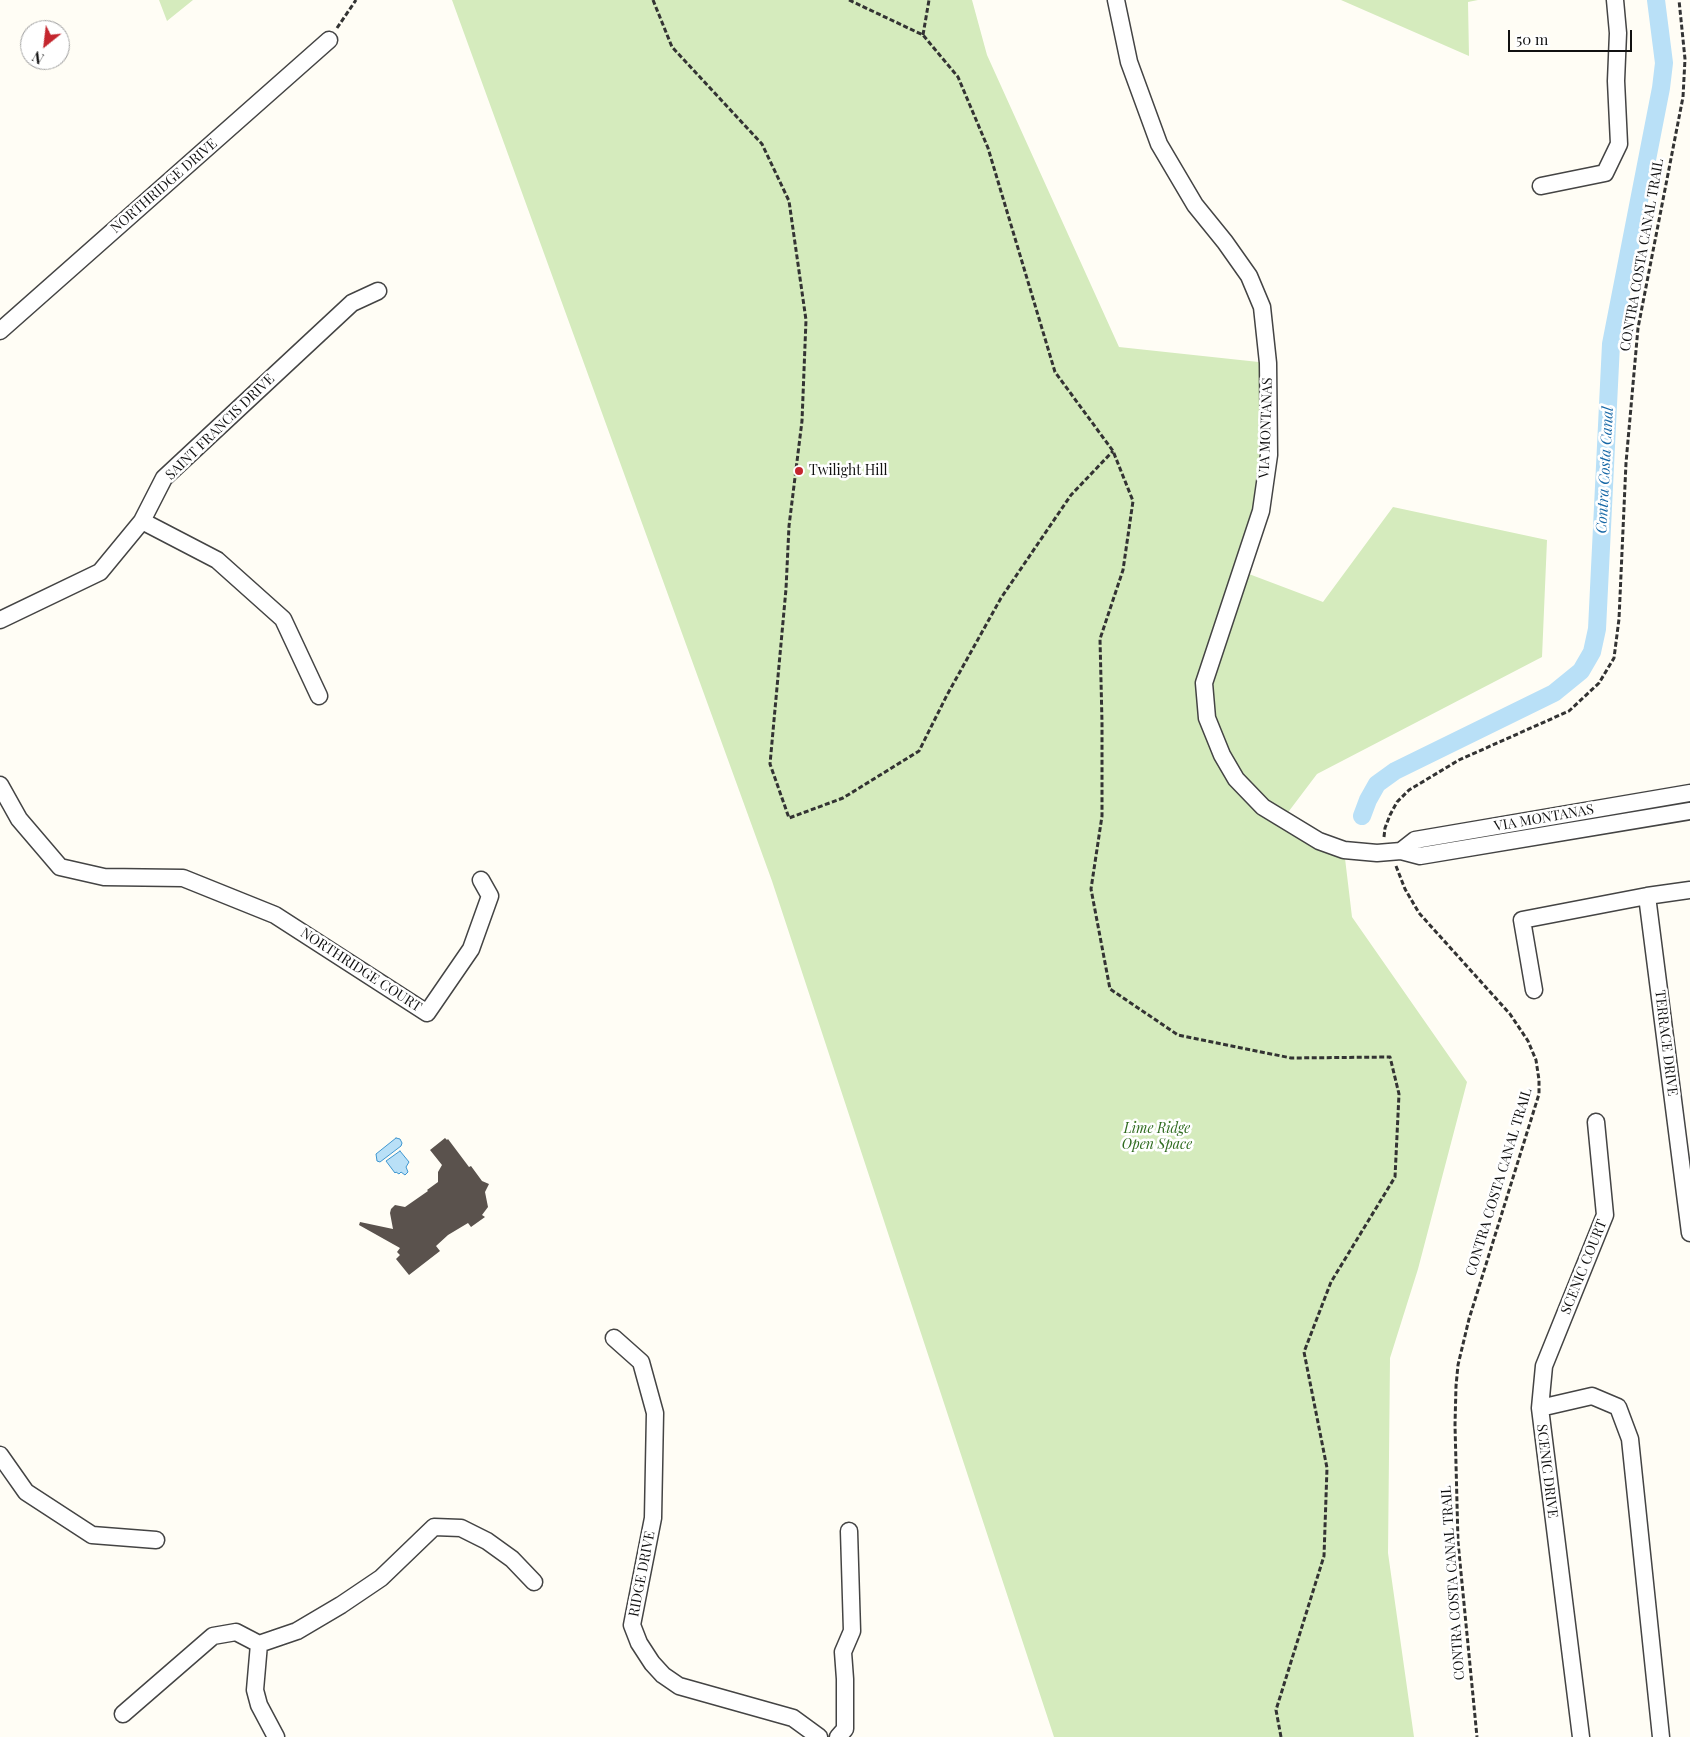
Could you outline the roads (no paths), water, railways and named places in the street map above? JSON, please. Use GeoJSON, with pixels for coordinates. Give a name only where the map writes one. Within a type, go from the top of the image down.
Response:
{"type":"FeatureCollection","features":[{"type":"Feature","properties":{"kind":"street","name":"VIA MONTANAS"},"geometry":{"type":"LineString","coordinates":[[1116,0],[1129,62],[1160,144],[1195,205],[1249,276],[1262,307],[1268,363],[1268,455],[1263,502],[1204,683],[1207,718],[1222,755],[1236,779],[1263,807],[1320,841],[1344,850],[1389,852],[1420,856],[1690,811]]}},
{"type":"Feature","properties":{"kind":"street"},"geometry":{"type":"LineString","coordinates":[[1541,186],[1605,174],[1619,144],[1616,81],[1618,33],[1615,0]]}},
{"type":"Feature","properties":{"kind":"street","name":"NORTHRIDGE DRIVE"},"geometry":{"type":"LineString","coordinates":[[0,331],[329,40]]}},
{"type":"Feature","properties":{"kind":"street","name":"SAINT FRANCIS DRIVE"},"geometry":{"type":"LineString","coordinates":[[0,620],[100,572],[142,521],[164,478],[352,303],[378,291]]}},
{"type":"Feature","properties":{"kind":"street"},"geometry":{"type":"LineString","coordinates":[[142,521],[217,560],[283,619],[319,696]]}},
{"type":"Feature","properties":{"kind":"street","name":"NORTHRIDGE COURT"},"geometry":{"type":"LineString","coordinates":[[0,785],[19,819],[60,867],[104,877],[183,878],[275,914],[427,1013],[471,949],[490,896],[481,880]]}},
{"type":"Feature","properties":{"kind":"street","name":"VIA MONTANAS"},"geometry":{"type":"LineString","coordinates":[[1389,852],[1415,840],[1690,793]]}},
{"type":"Feature","properties":{"kind":"street"},"geometry":{"type":"LineString","coordinates":[[1534,990],[1522,920],[1647,896],[1690,890]]}},
{"type":"Feature","properties":{"kind":"street","name":"TERRACE DRIVE"},"geometry":{"type":"LineString","coordinates":[[1647,896],[1690,1233]]}},
{"type":"Feature","properties":{"kind":"street","name":"SCENIC COURT"},"geometry":{"type":"LineString","coordinates":[[1540,1408],[1544,1366],[1605,1215],[1596,1122]]}},
{"type":"Feature","properties":{"kind":"street","name":"RIDGE DRIVE"},"geometry":{"type":"LineString","coordinates":[[614,1338],[640,1362],[655,1413],[653,1518],[632,1626],[639,1643],[652,1663],[663,1675],[679,1686],[793,1718],[819,1737]]}},
{"type":"Feature","properties":{"kind":"street","name":"SCENIC DRIVE"},"geometry":{"type":"LineString","coordinates":[[1581,1737],[1540,1408],[1592,1396],[1618,1407],[1630,1439],[1661,1737]]}},
{"type":"Feature","properties":{"kind":"street"},"geometry":{"type":"LineString","coordinates":[[0,1455],[26,1492],[92,1535],[156,1540]]}},
{"type":"Feature","properties":{"kind":"street"},"geometry":{"type":"LineString","coordinates":[[123,1714],[213,1636],[236,1632],[259,1644],[297,1631],[381,1578],[434,1527],[461,1528],[487,1541],[512,1560],[534,1582]]}},
{"type":"Feature","properties":{"kind":"street"},"geometry":{"type":"LineString","coordinates":[[838,1737],[844,1729],[845,1679],[843,1652],[852,1630],[849,1531]]}},
{"type":"Feature","properties":{"kind":"street"},"geometry":{"type":"LineString","coordinates":[[259,1644],[255,1690],[259,1705],[276,1737]]}},
{"type":"Feature","properties":{"kind":"water"},"geometry":{"type":"Polygon","coordinates":[[[396,1138],[400,1139],[401,1146],[380,1162],[377,1161],[376,1154],[396,1138]]]}},
{"type":"Feature","properties":{"kind":"water"},"geometry":{"type":"Polygon","coordinates":[[[400,1151],[409,1162],[406,1167],[408,1172],[405,1175],[401,1172],[399,1174],[395,1173],[386,1161],[400,1151]]]}},
{"type":"Feature","properties":{"kind":"waterway","name":"Contra Costa Canal"},"geometry":{"type":"LineString","coordinates":[[1362,816],[1377,784],[1395,771],[1554,693],[1581,671],[1592,652],[1597,629],[1611,344],[1661,88],[1664,63],[1656,0]]}},
{"type":"Feature","properties":{"kind":"place","name":"Twilight Hill"},"geometry":{"type":"Point","coordinates":[799,471]}},
{"type":"Feature","properties":{"kind":"park label","name":"Lime Ridge Open Space"},"geometry":{"type":"Point","coordinates":[1157,1138]}}]}
